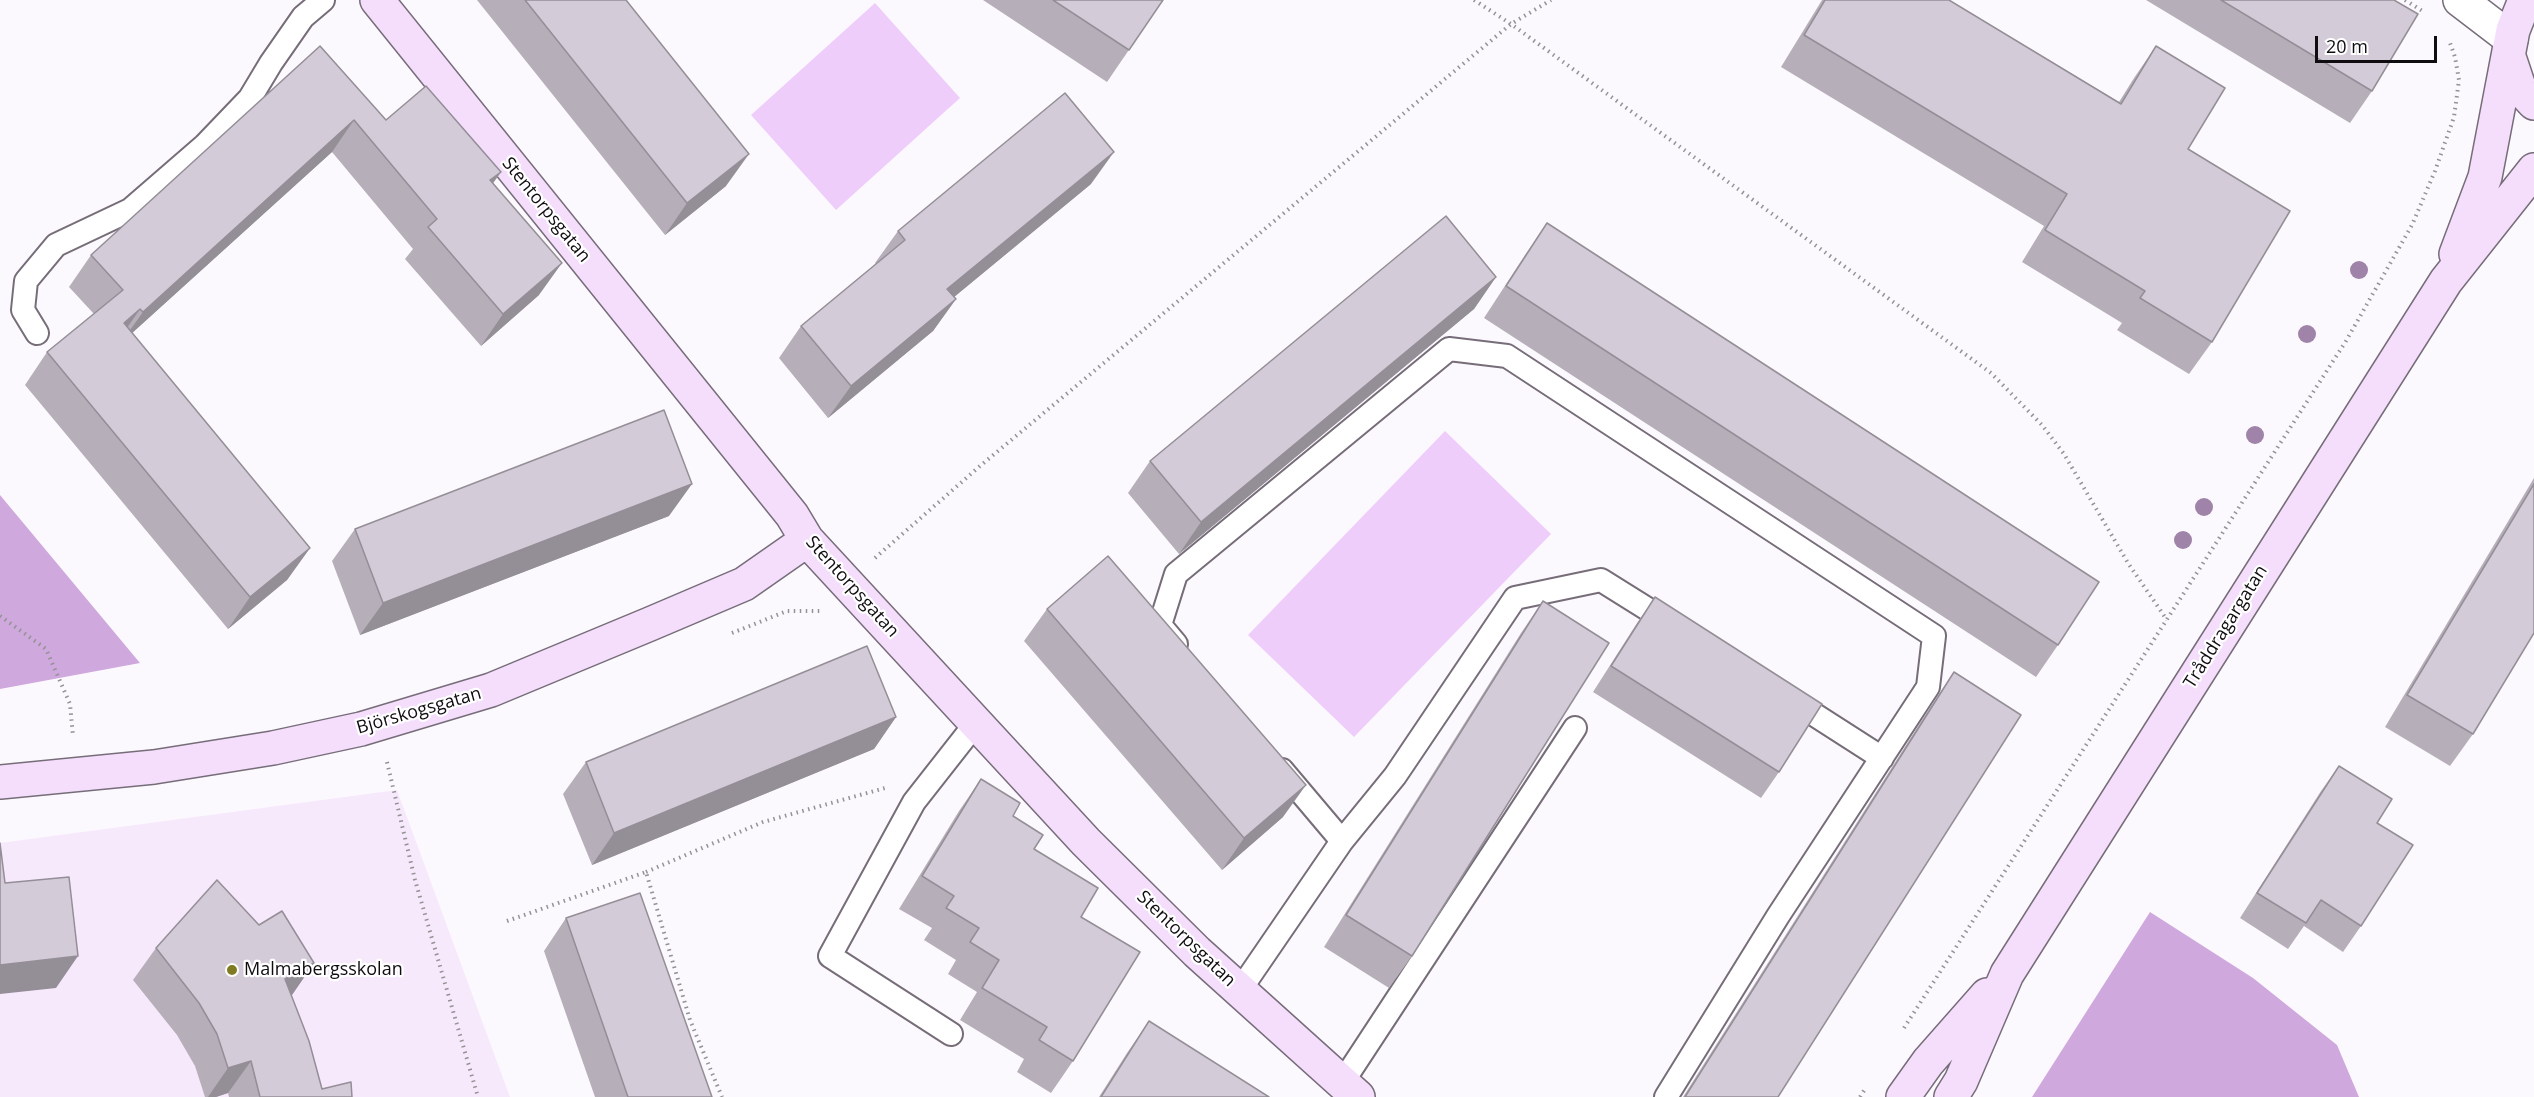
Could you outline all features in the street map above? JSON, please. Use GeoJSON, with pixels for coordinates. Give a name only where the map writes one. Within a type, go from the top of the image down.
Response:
{"type":"FeatureCollection","features":[{"type":"Feature","properties":{"kind":"street","name":"Stentorpsgatan"},"geometry":{"type":"LineString","coordinates":[[377,0],[792,515],[807,540],[1086,842],[1197,952],[1350,1090]]}},
{"type":"Feature","properties":{"kind":"street"},"geometry":{"type":"LineString","coordinates":[[2460,0],[2510,48],[2519,87],[2534,103]]}},
{"type":"Feature","properties":{"kind":"street","name":"Tråddragargatan"},"geometry":{"type":"LineString","coordinates":[[2446,281],[2484,177],[2510,48],[2525,0]]}},
{"type":"Feature","properties":{"kind":"street","name":"Tråddragargatan"},"geometry":{"type":"LineString","coordinates":[[1951,1097],[2007,974],[2446,281],[2534,170]]}},
{"type":"Feature","properties":{"kind":"street","name":"Björskogsgatan"},"geometry":{"type":"LineString","coordinates":[[0,782],[154,767],[273,748],[361,729],[491,690],[744,584],[807,540]]}},
{"type":"Feature","properties":{"kind":"street","name":"Tråddragargatan"},"geometry":{"type":"LineString","coordinates":[[1903,1097],[1928,1062],[2007,974]]}},
{"type":"Feature","properties":{"kind":"lane"},"geometry":{"type":"LineString","coordinates":[[37,333],[23,310],[27,281],[56,244],[130,210],[205,146],[250,98],[303,17],[323,0]]}},
{"type":"Feature","properties":{"kind":"lane"},"geometry":{"type":"LineString","coordinates":[[1191,661],[1160,625],[1176,574],[1449,349],[1507,356],[1934,636],[1928,687],[1778,916],[1666,1097]]}},
{"type":"Feature","properties":{"kind":"lane"},"geometry":{"type":"LineString","coordinates":[[1240,990],[1342,842],[1395,776],[1515,598],[1601,580],[1695,639]]}},
{"type":"Feature","properties":{"kind":"lane"},"geometry":{"type":"LineString","coordinates":[[1774,689],[1882,758]]}},
{"type":"Feature","properties":{"kind":"lane"},"geometry":{"type":"LineString","coordinates":[[951,1034],[830,956],[914,802],[976,723]]}},
{"type":"Feature","properties":{"kind":"lane"},"geometry":{"type":"LineString","coordinates":[[1350,1090],[1575,728]]}},
{"type":"Feature","properties":{"kind":"lane"},"geometry":{"type":"LineString","coordinates":[[1266,751],[1342,842]]}},
{"type":"Feature","properties":{"kind":"path"},"geometry":{"type":"LineString","coordinates":[[1474,0],[1511,24],[1992,373],[2042,425],[2064,454],[2128,563],[2167,620]]}},
{"type":"Feature","properties":{"kind":"path"},"geometry":{"type":"LineString","coordinates":[[849,586],[875,558],[980,466],[1511,24],[1551,0]]}},
{"type":"Feature","properties":{"kind":"path"},"geometry":{"type":"LineString","coordinates":[[2405,0],[2430,18]]}},
{"type":"Feature","properties":{"kind":"path"},"geometry":{"type":"LineString","coordinates":[[1898,1037],[2346,340],[2412,225],[2435,171],[2454,117],[2459,80],[2455,57],[2446,33]]}},
{"type":"Feature","properties":{"kind":"path"},"geometry":{"type":"LineString","coordinates":[[0,616],[46,649],[70,704],[74,775]]}},
{"type":"Feature","properties":{"kind":"path"},"geometry":{"type":"LineString","coordinates":[[386,761],[415,880],[478,1097]]}},
{"type":"Feature","properties":{"kind":"path"},"geometry":{"type":"LineString","coordinates":[[507,921],[646,872],[763,822],[885,788],[914,802]]}},
{"type":"Feature","properties":{"kind":"path"},"geometry":{"type":"LineString","coordinates":[[646,872],[690,1020],[722,1097]]}},
{"type":"Feature","properties":{"kind":"path"},"geometry":{"type":"LineString","coordinates":[[1860,1097],[1866,1087]]}},
{"type":"Feature","properties":{"kind":"shaded area"},"geometry":{"type":"Polygon","coordinates":[[[875,3],[960,98],[836,210],[751,115],[875,3]]]}},
{"type":"Feature","properties":{"kind":"shaded area"},"geometry":{"type":"Polygon","coordinates":[[[1445,431],[1551,534],[1354,737],[1248,635],[1445,431]]]}},
{"type":"Feature","properties":{"kind":"shaded area"},"geometry":{"type":"Polygon","coordinates":[[[0,495],[140,663],[0,689],[0,495]]]}},
{"type":"Feature","properties":{"kind":"shaded area","name":"Malmabergsskolan"},"geometry":{"type":"Polygon","coordinates":[[[397,790],[510,1097],[0,1097],[0,843],[397,790]]]}},
{"type":"Feature","properties":{"kind":"shaded area"},"geometry":{"type":"Polygon","coordinates":[[[2150,912],[2253,978],[2337,1045],[2359,1097],[2032,1097],[2150,912]]]}},
{"type":"Feature","properties":{"kind":"building"},"geometry":{"type":"Polygon","coordinates":[[[525,0],[626,0],[749,154],[687,203],[525,0]]]}},
{"type":"Feature","properties":{"kind":"building"},"geometry":{"type":"Polygon","coordinates":[[[1053,0],[1163,0],[1129,50],[1053,0]]]}},
{"type":"Feature","properties":{"kind":"building"},"geometry":{"type":"Polygon","coordinates":[[[1825,0],[1949,0],[2121,104],[2156,46],[2225,88],[2188,149],[2290,211],[2212,342],[2140,298],[2145,291],[2045,230],[2067,194],[1804,35],[1825,0]]]}},
{"type":"Feature","properties":{"kind":"building"},"geometry":{"type":"Polygon","coordinates":[[[2221,0],[2394,0],[2418,14],[2372,91],[2221,0]]]}},
{"type":"Feature","properties":{"kind":"building"},"geometry":{"type":"Polygon","coordinates":[[[320,46],[386,120],[426,86],[501,172],[490,180],[562,263],[503,314],[428,227],[437,219],[354,120],[143,312],[140,309],[124,323],[310,548],[250,597],[47,352],[123,290],[91,255],[320,46]]]}},
{"type":"Feature","properties":{"kind":"building"},"geometry":{"type":"Polygon","coordinates":[[[1065,93],[1114,152],[947,289],[956,299],[851,386],[801,326],[905,240],[898,231],[1065,93]]]}},
{"type":"Feature","properties":{"kind":"building"},"geometry":{"type":"Polygon","coordinates":[[[1446,216],[1496,277],[1201,522],[1150,461],[1446,216]]]}},
{"type":"Feature","properties":{"kind":"building"},"geometry":{"type":"Polygon","coordinates":[[[1547,223],[2099,582],[2058,645],[1506,286],[1547,223]]]}},
{"type":"Feature","properties":{"kind":"building"},"geometry":{"type":"Polygon","coordinates":[[[664,410],[692,484],[383,603],[355,529],[664,410]]]}},
{"type":"Feature","properties":{"kind":"building"},"geometry":{"type":"Polygon","coordinates":[[[2534,484],[2534,633],[2473,734],[2407,695],[2534,484]]]}},
{"type":"Feature","properties":{"kind":"building"},"geometry":{"type":"Polygon","coordinates":[[[1108,556],[1306,785],[1244,838],[1047,609],[1108,556]]]}},
{"type":"Feature","properties":{"kind":"building"},"geometry":{"type":"Polygon","coordinates":[[[1655,597],[1822,704],[1779,772],[1611,666],[1655,597]]]}},
{"type":"Feature","properties":{"kind":"building"},"geometry":{"type":"Polygon","coordinates":[[[1543,601],[1609,643],[1412,956],[1346,915],[1543,601]]]}},
{"type":"Feature","properties":{"kind":"building"},"geometry":{"type":"Polygon","coordinates":[[[867,646],[896,717],[614,833],[586,762],[867,646]]]}},
{"type":"Feature","properties":{"kind":"building"},"geometry":{"type":"Polygon","coordinates":[[[1954,672],[2021,715],[1778,1097],[1685,1097],[1954,672]]]}},
{"type":"Feature","properties":{"kind":"building"},"geometry":{"type":"Polygon","coordinates":[[[2339,766],[2392,799],[2377,823],[2413,845],[2361,926],[2321,900],[2306,923],[2257,893],[2339,766]]]}},
{"type":"Feature","properties":{"kind":"building"},"geometry":{"type":"Polygon","coordinates":[[[981,779],[1020,803],[1013,816],[1043,835],[1034,849],[1098,888],[1081,917],[1140,952],[1073,1061],[1039,1040],[1047,1027],[982,988],[999,960],[970,942],[979,928],[946,908],[954,896],[922,876],[981,779]]]}},
{"type":"Feature","properties":{"kind":"building"},"geometry":{"type":"Polygon","coordinates":[[[0,843],[5,883],[69,877],[78,956],[0,965],[0,843]]]}},
{"type":"Feature","properties":{"kind":"building"},"geometry":{"type":"Polygon","coordinates":[[[217,880],[259,925],[282,911],[314,963],[285,979],[309,1041],[322,1089],[351,1082],[352,1097],[260,1097],[251,1061],[228,1068],[217,1034],[199,1003],[156,948],[217,880]]]}},
{"type":"Feature","properties":{"kind":"building"},"geometry":{"type":"Polygon","coordinates":[[[640,893],[712,1097],[628,1097],[566,918],[640,893]]]}},
{"type":"Feature","properties":{"kind":"building"},"geometry":{"type":"Polygon","coordinates":[[[1149,1021],[1269,1097],[1101,1097],[1149,1021]]]}},
{"type":"Feature","properties":{"kind":"place","name":"Malmabergsskolan"},"geometry":{"type":"Point","coordinates":[232,970]}}]}
